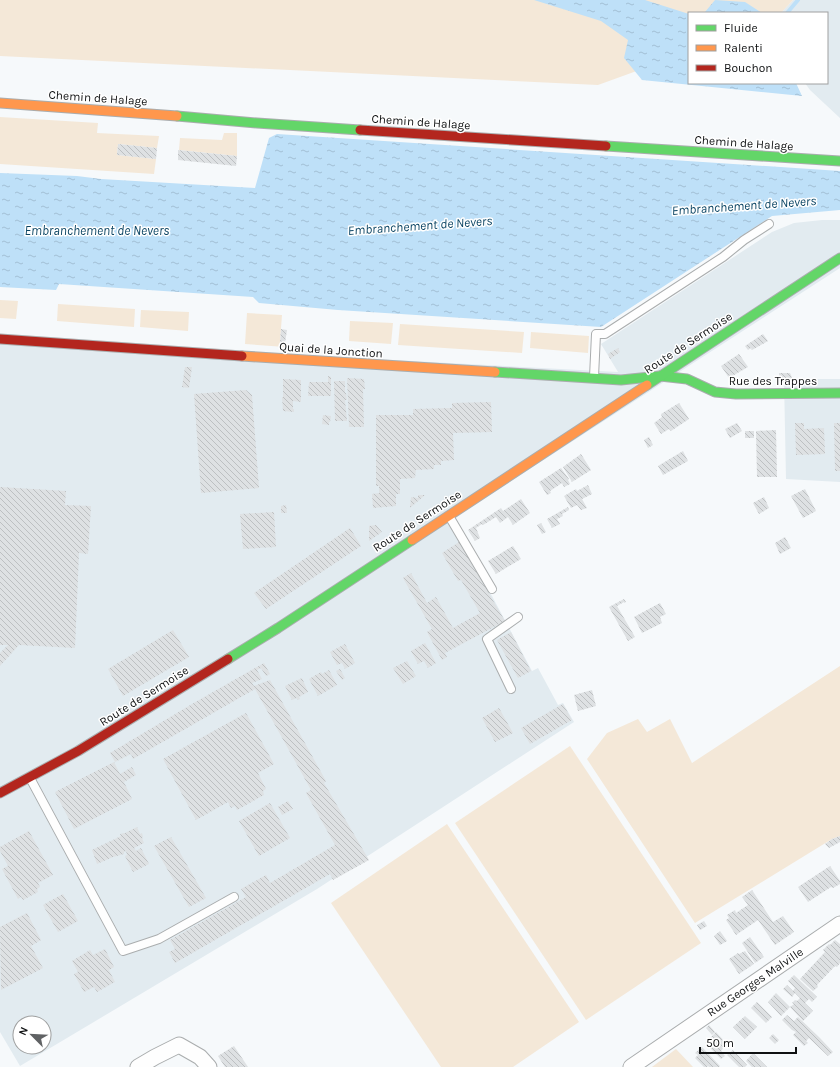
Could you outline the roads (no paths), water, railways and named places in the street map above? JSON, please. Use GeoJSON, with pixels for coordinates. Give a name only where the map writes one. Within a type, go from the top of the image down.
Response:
{"type":"FeatureCollection","features":[{"type":"Feature","properties":{"kind":"street","name":"Chemin de Halage"},"geometry":{"type":"LineString","coordinates":[[0,103],[171,115],[257,123],[840,162]]}},
{"type":"Feature","properties":{"kind":"street","name":"Route de Sermoise"},"geometry":{"type":"LineString","coordinates":[[0,793],[78,751],[278,628],[840,258]]}},
{"type":"Feature","properties":{"kind":"street","name":"Quai de la Jonction"},"geometry":{"type":"LineString","coordinates":[[0,339],[621,380],[660,376]]}},
{"type":"Feature","properties":{"kind":"street","name":"Rue des Trappes"},"geometry":{"type":"LineString","coordinates":[[660,376],[687,379],[715,392],[736,394],[840,392]]}},
{"type":"Feature","properties":{"kind":"street","name":"Rue Georges Malville"},"geometry":{"type":"LineString","coordinates":[[631,1067],[840,924]]}},
{"type":"Feature","properties":{"kind":"street"},"geometry":{"type":"LineString","coordinates":[[138,1067],[179,1045],[200,1056],[209,1067]]}},
{"type":"Feature","properties":{"kind":"lane"},"geometry":{"type":"LineString","coordinates":[[594,378],[596,334],[605,334],[723,257],[744,240],[770,224]]}},
{"type":"Feature","properties":{"kind":"lane"},"geometry":{"type":"LineString","coordinates":[[448,515],[492,589]]}},
{"type":"Feature","properties":{"kind":"lane"},"geometry":{"type":"LineString","coordinates":[[511,689],[487,639],[518,617]]}},
{"type":"Feature","properties":{"kind":"lane"},"geometry":{"type":"LineString","coordinates":[[30,777],[122,951],[159,939],[234,897]]}},
{"type":"Feature","properties":{"kind":"water"},"geometry":{"type":"Polygon","coordinates":[[[534,0],[645,0],[688,14],[688,84],[796,84],[802,96],[642,80],[624,58],[628,40],[601,21],[534,0]]]}},
{"type":"Feature","properties":{"kind":"water"},"geometry":{"type":"Polygon","coordinates":[[[715,0],[745,2],[760,12],[705,12],[715,0]]]}},
{"type":"Feature","properties":{"kind":"water","name":"Embranchement de Nevers"},"geometry":{"type":"Polygon","coordinates":[[[277,134],[840,171],[840,210],[772,216],[601,327],[338,310],[259,303],[253,297],[59,284],[56,290],[0,287],[0,173],[77,176],[101,179],[255,188],[269,138],[277,134]]]}},
{"type":"Feature","properties":{"kind":"waterway"},"geometry":{"type":"LineString","coordinates":[[788,12],[798,0]]}}]}
